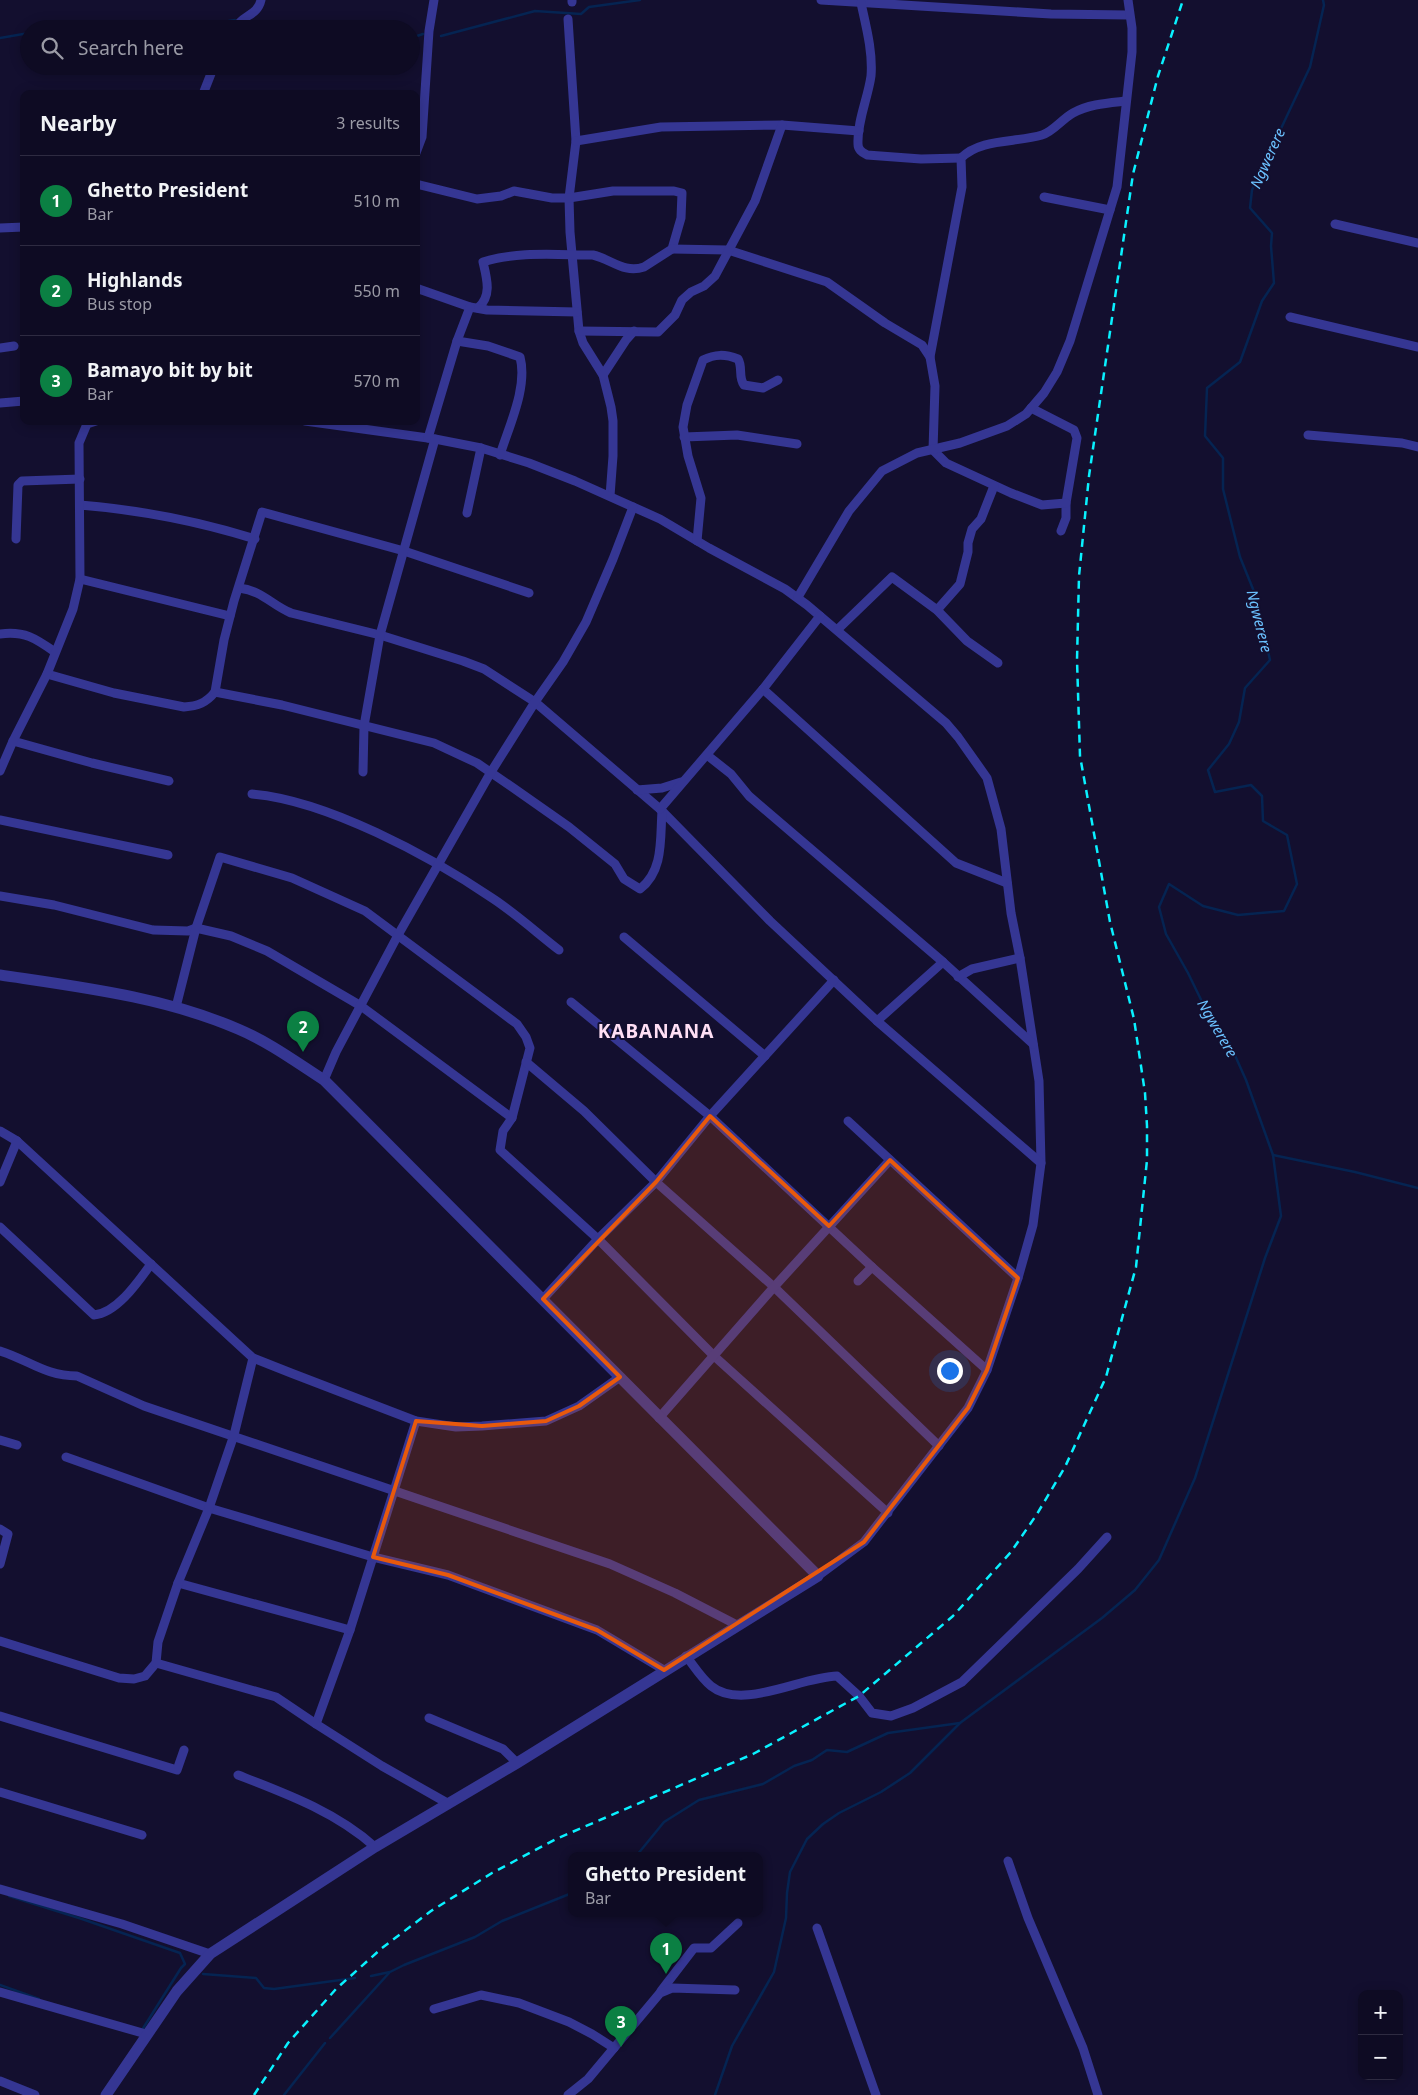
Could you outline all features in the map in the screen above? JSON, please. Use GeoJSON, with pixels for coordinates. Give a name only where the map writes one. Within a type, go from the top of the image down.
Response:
{"type":"FeatureCollection","features":[{"type":"Feature","properties":{"kind":"street"},"geometry":{"type":"LineString","coordinates":[[239,20],[256,11],[261,0]]}},
{"type":"Feature","properties":{"kind":"street"},"geometry":{"type":"LineString","coordinates":[[420,142],[422,137],[429,31],[434,0]]}},
{"type":"Feature","properties":{"kind":"street"},"geometry":{"type":"LineString","coordinates":[[821,0],[1051,14],[1128,15]]}},
{"type":"Feature","properties":{"kind":"street"},"geometry":{"type":"LineString","coordinates":[[798,597],[849,511],[882,471],[917,453],[960,444],[1007,426],[1031,408],[1044,393],[1057,372],[1067,349],[1117,186],[1132,52],[1132,28],[1128,15],[1128,0]]}},
{"type":"Feature","properties":{"kind":"street"},"geometry":{"type":"LineString","coordinates":[[861,3],[870,47],[871,75],[859,131],[858,146],[867,155],[921,159],[961,158],[966,153],[987,144],[1043,135],[1074,113],[1100,103],[1126,101]]}},
{"type":"Feature","properties":{"kind":"street"},"geometry":{"type":"LineString","coordinates":[[568,19],[576,141],[569,198],[572,256],[579,331],[583,343],[603,375],[613,421],[610,496]]}},
{"type":"Feature","properties":{"kind":"street"},"geometry":{"type":"LineString","coordinates":[[205,90],[210,75]]}},
{"type":"Feature","properties":{"kind":"street"},"geometry":{"type":"LineString","coordinates":[[576,141],[662,127],[782,125],[859,131]]}},
{"type":"Feature","properties":{"kind":"street"},"geometry":{"type":"LineString","coordinates":[[579,331],[653,332],[662,330],[675,315],[682,300],[691,292],[704,286],[715,276],[755,201],[782,125]]}},
{"type":"Feature","properties":{"kind":"street"},"geometry":{"type":"LineString","coordinates":[[961,158],[962,187],[930,356],[934,386],[933,450],[946,463],[994,486],[1042,504],[1066,503]]}},
{"type":"Feature","properties":{"kind":"street"},"geometry":{"type":"LineString","coordinates":[[420,185],[477,199],[501,196],[514,192],[552,198],[569,198],[613,191],[678,191],[682,193],[683,204],[672,249]]}},
{"type":"Feature","properties":{"kind":"street"},"geometry":{"type":"LineString","coordinates":[[1044,197],[1110,210]]}},
{"type":"Feature","properties":{"kind":"street"},"geometry":{"type":"LineString","coordinates":[[1335,224],[1418,243]]}},
{"type":"Feature","properties":{"kind":"street"},"geometry":{"type":"LineString","coordinates":[[0,228],[20,227]]}},
{"type":"Feature","properties":{"kind":"street"},"geometry":{"type":"LineString","coordinates":[[363,772],[364,726],[380,635],[404,551],[457,341],[474,308],[486,300],[488,293],[487,277],[483,262],[518,256],[593,255],[601,257],[621,268],[639,269],[672,249],[728,250],[827,282],[885,323],[922,345],[930,356]]}},
{"type":"Feature","properties":{"kind":"street"},"geometry":{"type":"LineString","coordinates":[[420,289],[474,308],[525,312],[578,312]]}},
{"type":"Feature","properties":{"kind":"street"},"geometry":{"type":"LineString","coordinates":[[1290,317],[1418,347]]}},
{"type":"Feature","properties":{"kind":"street"},"geometry":{"type":"LineString","coordinates":[[603,375],[626,340],[634,332]]}},
{"type":"Feature","properties":{"kind":"street"},"geometry":{"type":"LineString","coordinates":[[457,341],[488,346],[520,357],[523,370],[522,383],[500,455]]}},
{"type":"Feature","properties":{"kind":"street"},"geometry":{"type":"LineString","coordinates":[[0,348],[14,346]]}},
{"type":"Feature","properties":{"kind":"street"},"geometry":{"type":"LineString","coordinates":[[698,541],[701,498],[688,456],[684,437],[683,417],[703,360],[712,355],[723,355],[738,359],[741,362],[740,375],[744,385],[762,388],[778,380]]}},
{"type":"Feature","properties":{"kind":"street"},"geometry":{"type":"LineString","coordinates":[[0,403],[20,401]]}},
{"type":"Feature","properties":{"kind":"street"},"geometry":{"type":"LineString","coordinates":[[1031,408],[1074,430],[1077,438],[1066,503],[1066,518],[1061,532]]}},
{"type":"Feature","properties":{"kind":"street"},"geometry":{"type":"LineString","coordinates":[[0,771],[13,740],[47,674],[73,608],[80,579],[79,444],[87,425]]}},
{"type":"Feature","properties":{"kind":"street"},"geometry":{"type":"LineString","coordinates":[[106,2095],[177,1991],[210,1954],[375,1847],[517,1763],[686,1656],[818,1576],[864,1542],[888,1514],[968,1408],[987,1370],[1018,1278],[1033,1225],[1040,1163],[1039,1081],[1007,883],[1001,829],[987,778],[976,760],[946,723],[798,597],[660,519],[529,463],[481,448],[432,438],[335,425]]}},
{"type":"Feature","properties":{"kind":"street"},"geometry":{"type":"LineString","coordinates":[[684,437],[737,435],[797,444]]}},
{"type":"Feature","properties":{"kind":"street"},"geometry":{"type":"LineString","coordinates":[[1308,435],[1402,443],[1418,447]]}},
{"type":"Feature","properties":{"kind":"street"},"geometry":{"type":"LineString","coordinates":[[467,512],[481,448]]}},
{"type":"Feature","properties":{"kind":"street"},"geometry":{"type":"LineString","coordinates":[[16,540],[18,485],[22,481],[80,479]]}},
{"type":"Feature","properties":{"kind":"street"},"geometry":{"type":"LineString","coordinates":[[937,610],[960,584],[972,529],[981,519],[994,486]]}},
{"type":"Feature","properties":{"kind":"street"},"geometry":{"type":"LineString","coordinates":[[80,505],[156,514],[255,539]]}},
{"type":"Feature","properties":{"kind":"street"},"geometry":{"type":"LineString","coordinates":[[324,1080],[398,935],[491,772],[535,702],[563,662],[586,622],[633,507]]}},
{"type":"Feature","properties":{"kind":"street"},"geometry":{"type":"LineString","coordinates":[[47,674],[114,693],[184,707],[208,702],[215,692],[230,616],[262,512],[404,551],[529,593]]}},
{"type":"Feature","properties":{"kind":"street"},"geometry":{"type":"LineString","coordinates":[[837,630],[892,577],[937,610],[967,641],[998,663]]}},
{"type":"Feature","properties":{"kind":"street"},"geometry":{"type":"LineString","coordinates":[[80,579],[230,616]]}},
{"type":"Feature","properties":{"kind":"street"},"geometry":{"type":"LineString","coordinates":[[239,588],[258,592],[278,607],[291,613],[380,635],[484,669],[535,702],[576,735],[661,810],[770,921],[878,1021],[1040,1163]]}},
{"type":"Feature","properties":{"kind":"street"},"geometry":{"type":"LineString","coordinates":[[215,692],[282,705],[434,743],[477,763],[491,772],[569,827],[614,864],[624,879],[640,888],[650,882],[656,870],[661,810],[682,782],[763,688],[820,616]]}},
{"type":"Feature","properties":{"kind":"street"},"geometry":{"type":"LineString","coordinates":[[0,634],[16,633],[29,636],[55,652]]}},
{"type":"Feature","properties":{"kind":"street"},"geometry":{"type":"LineString","coordinates":[[763,688],[956,863],[1007,883]]}},
{"type":"Feature","properties":{"kind":"street"},"geometry":{"type":"LineString","coordinates":[[13,740],[169,782]]}},
{"type":"Feature","properties":{"kind":"street"},"geometry":{"type":"LineString","coordinates":[[707,755],[731,774],[749,796],[943,962],[1033,1044]]}},
{"type":"Feature","properties":{"kind":"street"},"geometry":{"type":"LineString","coordinates":[[637,790],[662,788],[682,782]]}},
{"type":"Feature","properties":{"kind":"street"},"geometry":{"type":"LineString","coordinates":[[252,794],[265,795],[349,820],[438,865],[493,898],[558,950]]}},
{"type":"Feature","properties":{"kind":"street"},"geometry":{"type":"LineString","coordinates":[[0,820],[168,855]]}},
{"type":"Feature","properties":{"kind":"street"},"geometry":{"type":"LineString","coordinates":[[176,1007],[196,928],[220,857],[292,878],[365,911],[517,1024],[526,1036],[530,1048],[512,1118],[503,1132],[500,1150],[598,1239],[714,1356],[888,1514]]}},
{"type":"Feature","properties":{"kind":"street"},"geometry":{"type":"LineString","coordinates":[[0,896],[54,905],[153,930],[188,931],[196,928],[232,936],[267,951],[361,1006],[512,1118]]}},
{"type":"Feature","properties":{"kind":"street"},"geometry":{"type":"LineString","coordinates":[[624,937],[766,1056]]}},
{"type":"Feature","properties":{"kind":"street"},"geometry":{"type":"LineString","coordinates":[[958,976],[972,969],[1020,958]]}},
{"type":"Feature","properties":{"kind":"street"},"geometry":{"type":"LineString","coordinates":[[878,1021],[943,962]]}},
{"type":"Feature","properties":{"kind":"street"},"geometry":{"type":"LineString","coordinates":[[0,975],[73,986],[176,1007],[238,1029],[276,1049],[324,1080],[818,1576]]}},
{"type":"Feature","properties":{"kind":"street"},"geometry":{"type":"LineString","coordinates":[[543,1299],[598,1239],[656,1182],[710,1116],[834,980]]}},
{"type":"Feature","properties":{"kind":"street"},"geometry":{"type":"LineString","coordinates":[[571,1002],[710,1116],[987,1370]]}},
{"type":"Feature","properties":{"kind":"street"},"geometry":{"type":"LineString","coordinates":[[526,1062],[584,1111],[656,1182],[774,1287],[939,1446]]}},
{"type":"Feature","properties":{"kind":"street"},"geometry":{"type":"LineString","coordinates":[[848,1121],[1018,1278]]}},
{"type":"Feature","properties":{"kind":"street"},"geometry":{"type":"LineString","coordinates":[[0,1131],[17,1141],[253,1358],[416,1420],[456,1427],[546,1420],[580,1406],[620,1377]]}},
{"type":"Feature","properties":{"kind":"street"},"geometry":{"type":"LineString","coordinates":[[0,1182],[17,1141]]}},
{"type":"Feature","properties":{"kind":"street"},"geometry":{"type":"LineString","coordinates":[[659,1418],[774,1287],[890,1160]]}},
{"type":"Feature","properties":{"kind":"street"},"geometry":{"type":"LineString","coordinates":[[0,1227],[94,1315],[102,1314],[111,1309],[139,1280],[151,1264]]}},
{"type":"Feature","properties":{"kind":"street"},"geometry":{"type":"LineString","coordinates":[[858,1281],[872,1266]]}},
{"type":"Feature","properties":{"kind":"street"},"geometry":{"type":"LineString","coordinates":[[0,1350],[42,1370],[65,1376],[77,1376],[144,1406],[610,1564],[675,1593],[737,1625]]}},
{"type":"Feature","properties":{"kind":"street"},"geometry":{"type":"LineString","coordinates":[[0,1641],[119,1678],[134,1679],[145,1676],[156,1663],[158,1642],[178,1583],[209,1508],[234,1435],[253,1358]]}},
{"type":"Feature","properties":{"kind":"street"},"geometry":{"type":"LineString","coordinates":[[316,1724],[350,1630],[416,1420]]}},
{"type":"Feature","properties":{"kind":"street"},"geometry":{"type":"LineString","coordinates":[[0,1440],[17,1445]]}},
{"type":"Feature","properties":{"kind":"street"},"geometry":{"type":"LineString","coordinates":[[66,1457],[209,1508],[373,1557],[448,1575],[597,1630],[664,1670]]}},
{"type":"Feature","properties":{"kind":"street"},"geometry":{"type":"LineString","coordinates":[[0,1529],[8,1534],[0,1564]]}},
{"type":"Feature","properties":{"kind":"street"},"geometry":{"type":"LineString","coordinates":[[686,1656],[712,1687],[730,1694],[746,1696],[818,1677],[837,1676],[859,1696],[872,1713],[891,1716],[913,1708],[962,1682],[1078,1569],[1107,1537]]}},
{"type":"Feature","properties":{"kind":"street"},"geometry":{"type":"LineString","coordinates":[[178,1583],[350,1630]]}},
{"type":"Feature","properties":{"kind":"street"},"geometry":{"type":"LineString","coordinates":[[156,1663],[276,1697],[382,1766],[449,1804]]}},
{"type":"Feature","properties":{"kind":"street"},"geometry":{"type":"LineString","coordinates":[[0,1716],[177,1770],[184,1750]]}},
{"type":"Feature","properties":{"kind":"street"},"geometry":{"type":"LineString","coordinates":[[429,1718],[503,1749],[517,1763]]}},
{"type":"Feature","properties":{"kind":"street"},"geometry":{"type":"LineString","coordinates":[[238,1775],[294,1797],[331,1815],[360,1834],[375,1847]]}},
{"type":"Feature","properties":{"kind":"street"},"geometry":{"type":"LineString","coordinates":[[0,1792],[142,1835]]}},
{"type":"Feature","properties":{"kind":"street"},"geometry":{"type":"LineString","coordinates":[[1008,1861],[1028,1918],[1083,2048],[1098,2095]]}},
{"type":"Feature","properties":{"kind":"street"},"geometry":{"type":"LineString","coordinates":[[0,1889],[122,1924],[210,1954]]}},
{"type":"Feature","properties":{"kind":"street"},"geometry":{"type":"LineString","coordinates":[[568,2095],[588,2079],[660,1993],[694,1948],[711,1948],[738,1923]]}},
{"type":"Feature","properties":{"kind":"street"},"geometry":{"type":"LineString","coordinates":[[817,1928],[876,2095]]}},
{"type":"Feature","properties":{"kind":"street"},"geometry":{"type":"LineString","coordinates":[[660,1993],[672,1988],[734,1990]]}},
{"type":"Feature","properties":{"kind":"street"},"geometry":{"type":"LineString","coordinates":[[0,1992],[146,2034]]}},
{"type":"Feature","properties":{"kind":"street"},"geometry":{"type":"LineString","coordinates":[[434,2009],[481,1995],[518,2003],[569,2022],[614,2048]]}},
{"type":"Feature","properties":{"kind":"street"},"geometry":{"type":"LineString","coordinates":[[0,2081],[36,2095]]}},
{"type":"Feature","properties":{"kind":"highlighted area"},"geometry":{"type":"Polygon","coordinates":[[[710,1116],[829,1226],[890,1160],[1018,1278],[987,1370],[968,1408],[864,1542],[664,1670],[597,1630],[448,1575],[373,1557],[416,1421],[482,1426],[546,1421],[579,1406],[620,1377],[543,1299],[656,1182],[710,1116]]]}},
{"type":"Feature","properties":{"kind":"waterway"},"geometry":{"type":"LineString","coordinates":[[441,36],[535,11],[581,14],[589,7],[640,0]]}},
{"type":"Feature","properties":{"kind":"waterway","name":"Ngwerere"},"geometry":{"type":"LineString","coordinates":[[715,2095],[732,2046],[774,1972],[786,1918],[790,1872],[807,1839],[823,1824],[839,1813],[881,1792],[910,1773],[960,1723],[1102,1618],[1135,1590],[1159,1560],[1195,1478],[1265,1258],[1281,1216],[1273,1155],[1246,1080],[1229,1042],[1207,1012],[1166,934],[1159,907],[1169,884],[1203,906],[1238,915],[1284,911],[1297,884],[1287,835],[1263,821],[1262,796],[1251,785],[1215,792],[1208,770],[1229,744],[1239,722],[1245,688],[1270,660],[1255,594],[1240,557],[1223,489],[1223,458],[1205,436],[1207,388],[1240,362],[1262,301],[1274,283],[1271,246],[1272,233],[1250,208],[1252,190],[1310,67],[1324,5],[1323,0]]}},
{"type":"Feature","properties":{"kind":"waterway"},"geometry":{"type":"LineString","coordinates":[[0,38],[20,35]]}},
{"type":"Feature","properties":{"kind":"waterway"},"geometry":{"type":"LineString","coordinates":[[1273,1155],[1355,1172],[1418,1188]]}},
{"type":"Feature","properties":{"kind":"waterway"},"geometry":{"type":"LineString","coordinates":[[639,1852],[664,1822],[699,1800],[763,1784],[794,1766],[812,1760],[827,1750],[847,1752],[888,1733],[960,1723]]}},
{"type":"Feature","properties":{"kind":"waterway"},"geometry":{"type":"LineString","coordinates":[[371,1976],[390,1972],[475,1937],[502,1921],[568,1895]]}},
{"type":"Feature","properties":{"kind":"waterway"},"geometry":{"type":"LineString","coordinates":[[9,1896],[180,1953],[185,1964],[142,2030]]}},
{"type":"Feature","properties":{"kind":"waterway"},"geometry":{"type":"LineString","coordinates":[[330,2038],[389,1973]]}},
{"type":"Feature","properties":{"kind":"waterway"},"geometry":{"type":"LineString","coordinates":[[203,1974],[256,1978],[264,1988],[274,1989],[355,1978]]}},
{"type":"Feature","properties":{"kind":"waterway"},"geometry":{"type":"LineString","coordinates":[[0,1985],[39,1999]]}},
{"type":"Feature","properties":{"kind":"waterway"},"geometry":{"type":"LineString","coordinates":[[284,2095],[325,2043]]}},
{"type":"Feature","properties":{"kind":"railway"},"geometry":{"type":"LineString","coordinates":[[254,2095],[288,2043],[336,1989],[382,1948],[431,1911],[492,1873],[556,1839],[753,1754],[859,1696],[953,1616],[1011,1552],[1037,1514],[1065,1467],[1106,1377],[1136,1267],[1147,1160],[1147,1126],[1145,1093],[1134,1019],[1110,922],[1080,756],[1077,660],[1079,576],[1089,476],[1133,174],[1158,76],[1183,0]]}},
{"type":"Feature","properties":{"kind":"place","name":"Highlands"},"geometry":{"type":"Point","coordinates":[303,1052]}},
{"type":"Feature","properties":{"kind":"place","name":"Ghetto President"},"geometry":{"type":"Point","coordinates":[666,1974]}},
{"type":"Feature","properties":{"kind":"place","name":"Bamayo bit by bit"},"geometry":{"type":"Point","coordinates":[621,2047]}},
{"type":"Feature","properties":{"kind":"district","name":"KABANANA"},"geometry":{"type":"Point","coordinates":[656,1031]}}]}
